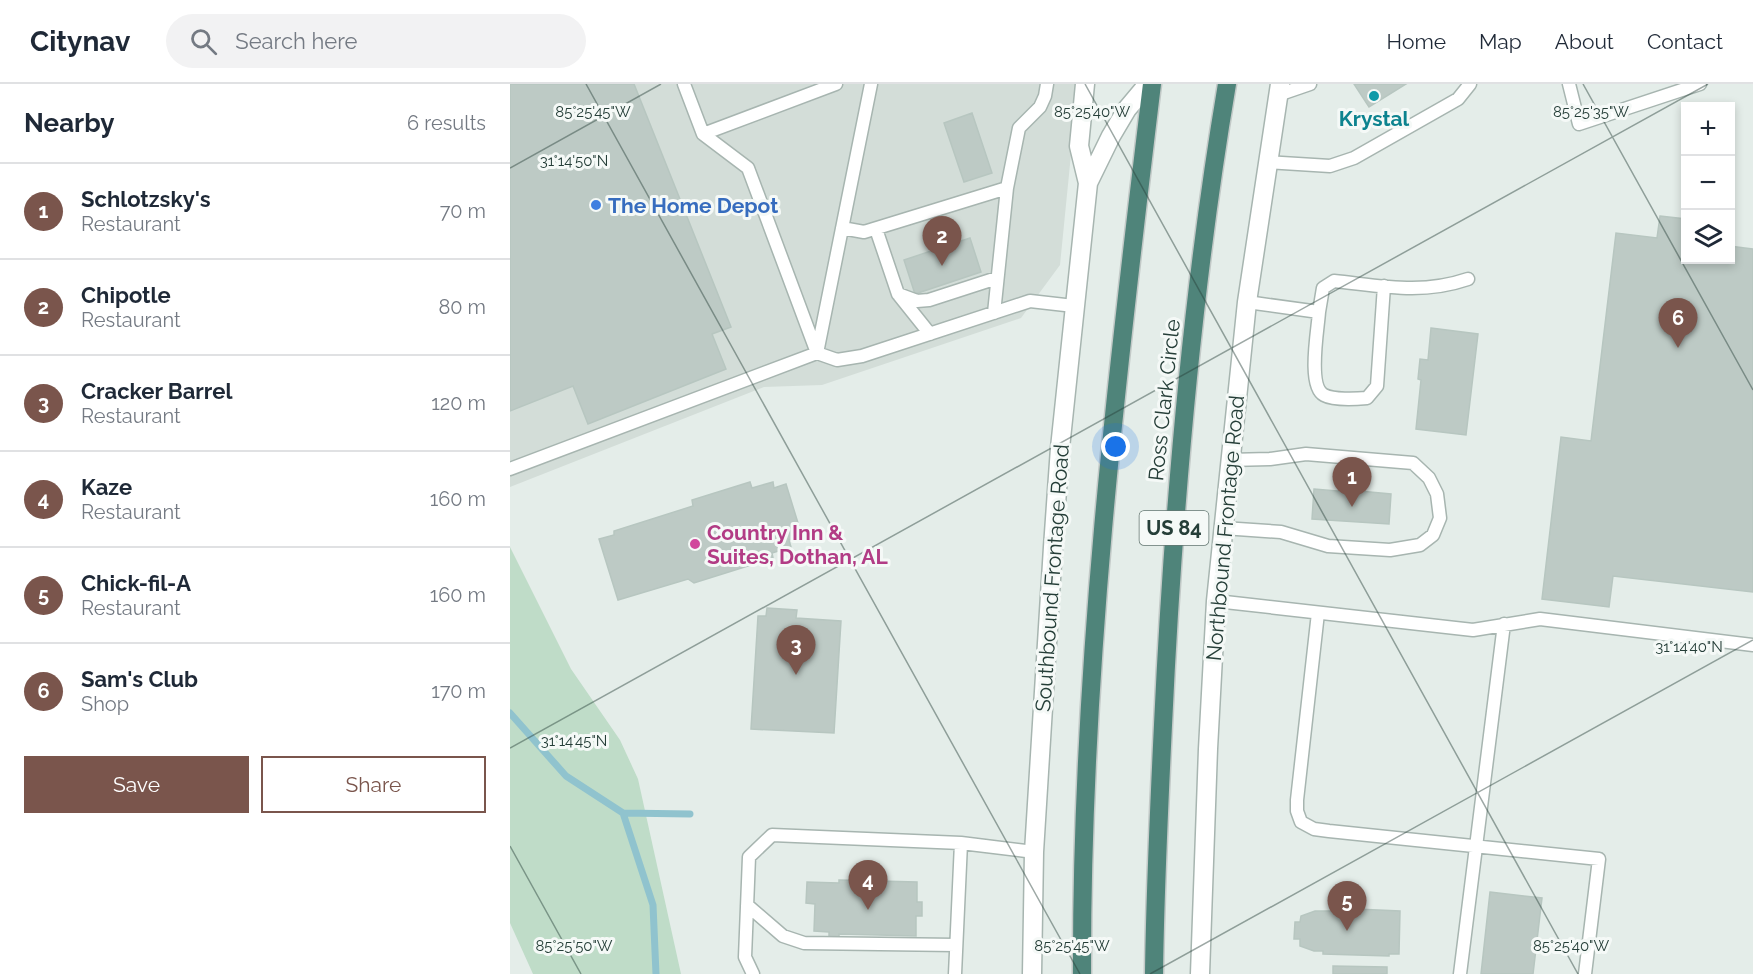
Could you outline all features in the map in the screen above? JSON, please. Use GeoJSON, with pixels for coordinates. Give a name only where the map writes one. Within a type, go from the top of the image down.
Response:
{"type":"FeatureCollection","features":[{"type":"Feature","properties":{"kind":"highway"},"geometry":{"type":"LineString","coordinates":[[1082,974],[1082,894],[1089,739],[1101,564],[1120,341],[1150,84]]}},
{"type":"Feature","properties":{"kind":"highway","name":"Ross Clark Circle"},"geometry":{"type":"LineString","coordinates":[[1154,974],[1155,899],[1167,626],[1180,455],[1188,364],[1227,84]]}},
{"type":"Feature","properties":{"kind":"street","name":"Southbound Frontage Road"},"geometry":{"type":"LineString","coordinates":[[1032,974],[1034,852],[1053,547],[1074,306],[1088,183],[1079,146],[1085,84]]}},
{"type":"Feature","properties":{"kind":"street","name":"Southbound Frontage Road"},"geometry":{"type":"LineString","coordinates":[[1088,183],[1121,118],[1150,84]]}},
{"type":"Feature","properties":{"kind":"street","name":"Northbound Frontage Road"},"geometry":{"type":"LineString","coordinates":[[1200,974],[1216,601],[1247,302],[1279,90]]}},
{"type":"Feature","properties":{"kind":"lane"},"geometry":{"type":"LineString","coordinates":[[684,84],[703,134],[748,168],[817,353]]}},
{"type":"Feature","properties":{"kind":"lane"},"geometry":{"type":"LineString","coordinates":[[703,134],[836,84]]}},
{"type":"Feature","properties":{"kind":"lane"},"geometry":{"type":"LineString","coordinates":[[817,353],[871,84]]}},
{"type":"Feature","properties":{"kind":"lane"},"geometry":{"type":"LineString","coordinates":[[994,313],[1007,188],[1019,128],[1040,107],[1047,84]]}},
{"type":"Feature","properties":{"kind":"lane"},"geometry":{"type":"LineString","coordinates":[[1279,90],[1310,84]]}},
{"type":"Feature","properties":{"kind":"lane"},"geometry":{"type":"LineString","coordinates":[[1267,162],[1330,166],[1354,158],[1458,99],[1470,84]]}},
{"type":"Feature","properties":{"kind":"lane"},"geometry":{"type":"LineString","coordinates":[[1569,84],[1579,124],[1700,84]]}},
{"type":"Feature","properties":{"kind":"lane"},"geometry":{"type":"LineString","coordinates":[[842,228],[864,232],[1007,188]]}},
{"type":"Feature","properties":{"kind":"lane"},"geometry":{"type":"LineString","coordinates":[[876,229],[898,294],[930,334]]}},
{"type":"Feature","properties":{"kind":"lane"},"geometry":{"type":"LineString","coordinates":[[898,294],[917,301],[929,300],[997,278]]}},
{"type":"Feature","properties":{"kind":"lane"},"geometry":{"type":"LineString","coordinates":[[1384,286],[1377,386],[1367,398],[1325,396],[1318,390],[1314,377],[1323,288],[1334,281],[1421,289],[1447,286],[1468,279]]}},
{"type":"Feature","properties":{"kind":"lane"},"geometry":{"type":"LineString","coordinates":[[510,469],[817,353],[837,360],[862,357],[1030,301],[1074,306]]}},
{"type":"Feature","properties":{"kind":"lane"},"geometry":{"type":"LineString","coordinates":[[1247,302],[1319,312]]}},
{"type":"Feature","properties":{"kind":"lane"},"geometry":{"type":"LineString","coordinates":[[1223,528],[1281,532],[1328,546],[1390,550],[1420,545],[1433,535],[1440,518],[1437,494],[1429,478],[1413,463],[1306,454],[1270,459],[1229,460]]}},
{"type":"Feature","properties":{"kind":"lane"},"geometry":{"type":"LineString","coordinates":[[1216,601],[1473,630],[1540,618],[1753,645]]}},
{"type":"Feature","properties":{"kind":"lane"},"geometry":{"type":"LineString","coordinates":[[1318,613],[1297,800],[1297,811],[1301,822],[1314,829],[1329,831],[1599,859],[1585,974]]}},
{"type":"Feature","properties":{"kind":"lane"},"geometry":{"type":"LineString","coordinates":[[1461,974],[1504,624]]}},
{"type":"Feature","properties":{"kind":"lane"},"geometry":{"type":"LineString","coordinates":[[753,974],[745,957],[749,857],[772,835],[961,843],[1034,852]]}},
{"type":"Feature","properties":{"kind":"lane"},"geometry":{"type":"LineString","coordinates":[[955,974],[961,843]]}},
{"type":"Feature","properties":{"kind":"lane"},"geometry":{"type":"LineString","coordinates":[[747,905],[783,936],[804,943],[956,945]]}},
{"type":"Feature","properties":{"kind":"shaded area"},"geometry":{"type":"Polygon","coordinates":[[[510,84],[1078,84],[1060,265],[1021,318],[822,385],[764,387],[510,487],[510,84]]]}},
{"type":"Feature","properties":{"kind":"green space"},"geometry":{"type":"Polygon","coordinates":[[[510,547],[571,669],[620,740],[638,779],[681,974],[533,974],[510,923],[510,547]]]}},
{"type":"Feature","properties":{"kind":"building","name":"The Home Depot"},"geometry":{"type":"Polygon","coordinates":[[[510,84],[634,84],[731,327],[712,334],[726,369],[588,424],[573,386],[510,411],[510,84]]]}},
{"type":"Feature","properties":{"kind":"building","name":"Krystal"},"geometry":{"type":"Polygon","coordinates":[[[1354,84],[1406,84],[1369,107],[1354,84]]]}},
{"type":"Feature","properties":{"kind":"building"},"geometry":{"type":"Polygon","coordinates":[[[972,113],[992,173],[964,182],[944,123],[972,113]]]}},
{"type":"Feature","properties":{"kind":"building"},"geometry":{"type":"Polygon","coordinates":[[[1660,216],[1681,218],[1681,264],[1735,264],[1735,247],[1753,249],[1753,592],[1613,576],[1609,607],[1542,599],[1561,437],[1591,441],[1616,233],[1657,238],[1660,216]]]}},
{"type":"Feature","properties":{"kind":"building"},"geometry":{"type":"Polygon","coordinates":[[[970,238],[981,272],[915,294],[904,260],[970,238]]]}},
{"type":"Feature","properties":{"kind":"building"},"geometry":{"type":"Polygon","coordinates":[[[1431,328],[1478,334],[1466,435],[1416,429],[1421,380],[1418,379],[1420,359],[1428,360],[1431,328]]]}},
{"type":"Feature","properties":{"kind":"building","name":"Country Inn & Suites, Dothan, AL"},"geometry":{"type":"Polygon","coordinates":[[[750,482],[752,488],[773,482],[774,488],[786,484],[802,536],[789,540],[791,547],[772,553],[773,558],[694,583],[688,579],[618,600],[599,539],[614,535],[614,531],[693,506],[692,500],[750,482]]]}},
{"type":"Feature","properties":{"kind":"building"},"geometry":{"type":"Polygon","coordinates":[[[1314,489],[1391,494],[1389,524],[1312,519],[1314,489]]]}},
{"type":"Feature","properties":{"kind":"building"},"geometry":{"type":"Polygon","coordinates":[[[767,608],[797,610],[796,618],[841,621],[834,733],[751,729],[758,616],[766,616],[767,608]]]}},
{"type":"Feature","properties":{"kind":"building"},"geometry":{"type":"Polygon","coordinates":[[[839,880],[917,882],[917,902],[922,902],[922,916],[916,916],[916,936],[839,934],[839,937],[829,937],[829,932],[814,931],[815,904],[806,903],[807,882],[839,883],[839,880]]]}},
{"type":"Feature","properties":{"kind":"building"},"geometry":{"type":"Polygon","coordinates":[[[1490,892],[1542,898],[1533,974],[1481,974],[1490,892]]]}},
{"type":"Feature","properties":{"kind":"building"},"geometry":{"type":"Polygon","coordinates":[[[1334,908],[1400,911],[1399,954],[1389,954],[1389,956],[1323,954],[1323,951],[1314,951],[1300,946],[1300,939],[1294,939],[1295,922],[1300,922],[1301,916],[1315,911],[1334,911],[1334,908]]]}},
{"type":"Feature","properties":{"kind":"building"},"geometry":{"type":"Polygon","coordinates":[[[1333,966],[1387,967],[1387,974],[1333,974],[1333,966]]]}},
{"type":"Feature","properties":{"kind":"waterway"},"geometry":{"type":"LineString","coordinates":[[510,713],[566,776],[623,813],[653,905],[656,974]]}},
{"type":"Feature","properties":{"kind":"waterway"},"geometry":{"type":"LineString","coordinates":[[623,813],[690,814]]}},
{"type":"Feature","properties":{"kind":"place","name":"Krystal"},"geometry":{"type":"Point","coordinates":[1374,96]}},
{"type":"Feature","properties":{"kind":"place","name":"The Home Depot"},"geometry":{"type":"Point","coordinates":[596,205]}},
{"type":"Feature","properties":{"kind":"place","name":"Chipotle"},"geometry":{"type":"Point","coordinates":[942,266]}},
{"type":"Feature","properties":{"kind":"place","name":"Sam's Club"},"geometry":{"type":"Point","coordinates":[1678,348]}},
{"type":"Feature","properties":{"kind":"place","name":"Schlotzsky's"},"geometry":{"type":"Point","coordinates":[1352,507]}},
{"type":"Feature","properties":{"kind":"place","name":"Country Inn & Suites, Dothan, AL"},"geometry":{"type":"Point","coordinates":[695,544]}},
{"type":"Feature","properties":{"kind":"place","name":"Cracker Barrel"},"geometry":{"type":"Point","coordinates":[796,675]}},
{"type":"Feature","properties":{"kind":"place","name":"Kaze"},"geometry":{"type":"Point","coordinates":[868,910]}},
{"type":"Feature","properties":{"kind":"place","name":"Chick-fil-A"},"geometry":{"type":"Point","coordinates":[1347,931]}}]}
